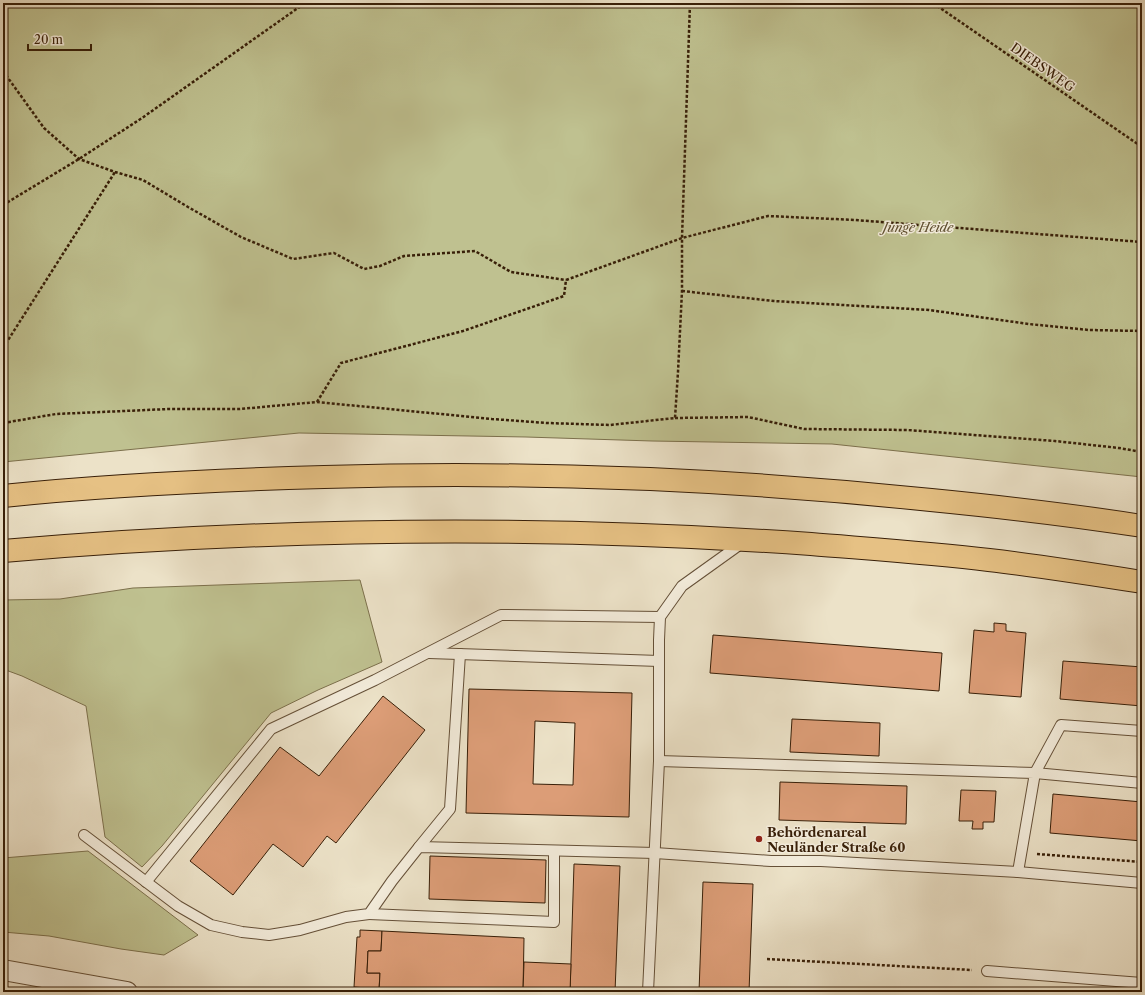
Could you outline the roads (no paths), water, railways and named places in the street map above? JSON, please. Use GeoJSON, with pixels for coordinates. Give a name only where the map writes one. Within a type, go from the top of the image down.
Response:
{"type":"FeatureCollection","features":[{"type":"Feature","properties":{"kind":"highway"},"geometry":{"type":"LineString","coordinates":[[3,496],[131,486],[255,479],[494,475],[625,478],[749,484],[872,494],[995,507],[1142,526]]}},
{"type":"Feature","properties":{"kind":"highway"},"geometry":{"type":"LineString","coordinates":[[3,551],[69,545],[182,538],[295,533],[521,531],[634,534],[869,548],[990,560],[1142,582]]}},
{"type":"Feature","properties":{"kind":"street"},"geometry":{"type":"LineString","coordinates":[[3,970],[57,986],[127,992]]}},
{"type":"Feature","properties":{"kind":"lane"},"geometry":{"type":"LineString","coordinates":[[648,992],[659,761],[660,617],[682,586],[747,540]]}},
{"type":"Feature","properties":{"kind":"lane"},"geometry":{"type":"LineString","coordinates":[[146,882],[271,729],[375,680],[501,615],[660,617]]}},
{"type":"Feature","properties":{"kind":"lane"},"geometry":{"type":"LineString","coordinates":[[427,653],[659,661]]}},
{"type":"Feature","properties":{"kind":"lane"},"geometry":{"type":"LineString","coordinates":[[369,914],[392,881],[450,809],[460,654]]}},
{"type":"Feature","properties":{"kind":"lane"},"geometry":{"type":"LineString","coordinates":[[1018,872],[1035,773],[1061,725],[1142,731]]}},
{"type":"Feature","properties":{"kind":"lane"},"geometry":{"type":"LineString","coordinates":[[659,761],[1035,773],[1142,783]]}},
{"type":"Feature","properties":{"kind":"lane"},"geometry":{"type":"LineString","coordinates":[[84,835],[178,906],[211,925],[242,932],[269,935],[300,930],[346,917],[369,914],[554,922],[554,851]]}},
{"type":"Feature","properties":{"kind":"lane"},"geometry":{"type":"LineString","coordinates":[[420,847],[655,853],[771,861],[821,861],[1018,872],[1142,883]]}},
{"type":"Feature","properties":{"kind":"lane"},"geometry":{"type":"LineString","coordinates":[[987,971],[1142,983]]}},
{"type":"Feature","properties":{"kind":"place","name":"Behördenareal Neuländer Straße 60"},"geometry":{"type":"Point","coordinates":[759,839]}},
{"type":"Feature","properties":{"kind":"park label","name":"Junge Heide"},"geometry":{"type":"Point","coordinates":[918,227]}}]}
